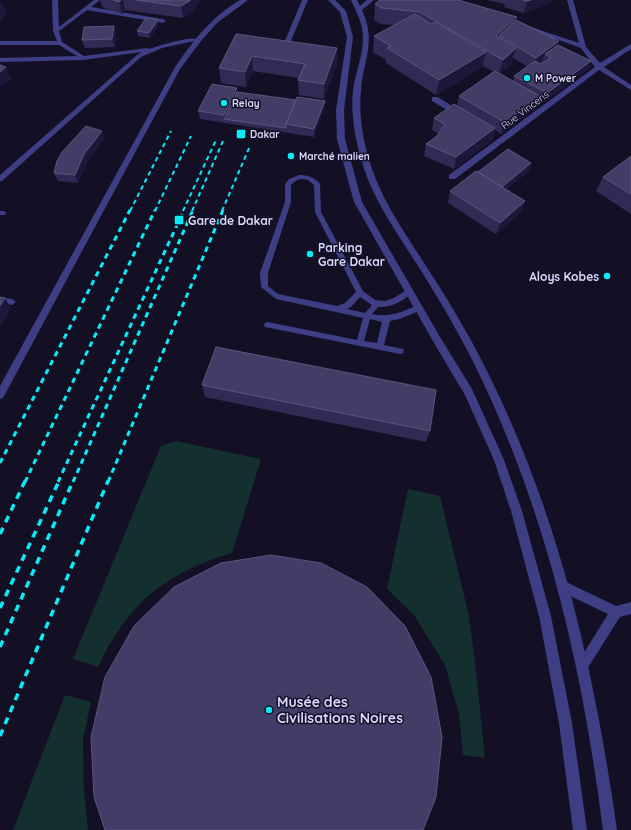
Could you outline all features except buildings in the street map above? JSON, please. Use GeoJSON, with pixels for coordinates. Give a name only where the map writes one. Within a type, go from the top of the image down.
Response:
{"type":"FeatureCollection","features":[{"type":"Feature","properties":{"kind":"street"},"geometry":{"type":"LineString","coordinates":[[0,395],[177,69],[196,40],[218,18],[245,0]]}},
{"type":"Feature","properties":{"kind":"street"},"geometry":{"type":"LineString","coordinates":[[282,55],[305,0]]}},
{"type":"Feature","properties":{"kind":"street"},"geometry":{"type":"LineString","coordinates":[[332,0],[343,11],[350,37],[340,110],[341,139],[351,180],[358,202],[477,409],[504,473],[532,561],[556,671],[569,739],[580,830]]}},
{"type":"Feature","properties":{"kind":"street"},"geometry":{"type":"LineString","coordinates":[[354,0],[364,24],[367,36],[357,93],[359,132],[366,163],[376,190],[392,219],[454,317],[486,376],[516,441],[542,511],[564,587],[583,664],[605,786],[610,830]]}},
{"type":"Feature","properties":{"kind":"street"},"geometry":{"type":"LineString","coordinates":[[358,10],[370,0]]}},
{"type":"Feature","properties":{"kind":"street"},"geometry":{"type":"LineString","coordinates":[[570,0],[583,47],[599,67],[631,88]]}},
{"type":"Feature","properties":{"kind":"street"},"geometry":{"type":"LineString","coordinates":[[520,25],[583,47]]}},
{"type":"Feature","properties":{"kind":"street","name":"Rue Vincens"},"geometry":{"type":"LineString","coordinates":[[452,177],[500,138],[599,67],[631,46]]}},
{"type":"Feature","properties":{"kind":"street"},"geometry":{"type":"LineString","coordinates":[[434,99],[469,119]]}},
{"type":"Feature","properties":{"kind":"street"},"geometry":{"type":"LineString","coordinates":[[564,587],[616,612],[631,608]]}},
{"type":"Feature","properties":{"kind":"street"},"geometry":{"type":"LineString","coordinates":[[583,664],[616,612]]}},
{"type":"Feature","properties":{"kind":"lane"},"geometry":{"type":"LineString","coordinates":[[55,0],[56,31],[60,43]]}},
{"type":"Feature","properties":{"kind":"lane"},"geometry":{"type":"LineString","coordinates":[[56,31],[96,0]]}},
{"type":"Feature","properties":{"kind":"lane"},"geometry":{"type":"LineString","coordinates":[[86,8],[164,21]]}},
{"type":"Feature","properties":{"kind":"lane"},"geometry":{"type":"LineString","coordinates":[[0,60],[83,58],[151,49],[196,40]]}},
{"type":"Feature","properties":{"kind":"lane"},"geometry":{"type":"LineString","coordinates":[[0,43],[60,43],[83,58]]}},
{"type":"Feature","properties":{"kind":"lane"},"geometry":{"type":"LineString","coordinates":[[0,179],[132,61],[151,49]]}},
{"type":"Feature","properties":{"kind":"lane"},"geometry":{"type":"LineString","coordinates":[[409,290],[396,302],[387,304],[376,304],[360,293],[318,212],[315,200],[318,190],[317,184],[306,177],[291,181],[288,184],[288,202],[264,274],[265,286],[276,296],[381,319],[396,317],[419,308]]}},
{"type":"Feature","properties":{"kind":"lane"},"geometry":{"type":"LineString","coordinates":[[337,309],[348,305],[360,293]]}},
{"type":"Feature","properties":{"kind":"lane"},"geometry":{"type":"LineString","coordinates":[[0,300],[12,302]]}},
{"type":"Feature","properties":{"kind":"lane"},"geometry":{"type":"LineString","coordinates":[[360,343],[367,316],[376,304]]}},
{"type":"Feature","properties":{"kind":"lane"},"geometry":{"type":"LineString","coordinates":[[380,347],[387,318]]}},
{"type":"Feature","properties":{"kind":"lane"},"geometry":{"type":"LineString","coordinates":[[268,325],[400,351]]}},
{"type":"Feature","properties":{"kind":"green space"},"geometry":{"type":"Polygon","coordinates":[[[176,441],[261,459],[232,553],[187,570],[168,581],[151,594],[136,608],[122,625],[98,667],[73,659],[161,446],[176,441]]]}},
{"type":"Feature","properties":{"kind":"green space"},"geometry":{"type":"Polygon","coordinates":[[[408,489],[440,496],[468,612],[475,661],[485,758],[463,755],[459,714],[445,665],[414,615],[387,589],[408,489]]]}},
{"type":"Feature","properties":{"kind":"green space"},"geometry":{"type":"Polygon","coordinates":[[[65,695],[91,702],[83,739],[84,789],[88,830],[13,830],[65,695]]]}},
{"type":"Feature","properties":{"kind":"railway"},"geometry":{"type":"LineString","coordinates":[[130,211],[171,131]]}},
{"type":"Feature","properties":{"kind":"railway"},"geometry":{"type":"LineString","coordinates":[[155,211],[191,136]]}},
{"type":"Feature","properties":{"kind":"railway"},"geometry":{"type":"LineString","coordinates":[[183,211],[216,140]]}},
{"type":"Feature","properties":{"kind":"railway"},"geometry":{"type":"LineString","coordinates":[[192,211],[223,141]]}},
{"type":"Feature","properties":{"kind":"railway"},"geometry":{"type":"LineString","coordinates":[[222,211],[250,146]]}},
{"type":"Feature","properties":{"kind":"railway"},"geometry":{"type":"LineString","coordinates":[[0,463],[130,210]]}},
{"type":"Feature","properties":{"kind":"railway"},"geometry":{"type":"LineString","coordinates":[[25,482],[155,210]]}},
{"type":"Feature","properties":{"kind":"railway"},"geometry":{"type":"LineString","coordinates":[[58,482],[184,210]]}},
{"type":"Feature","properties":{"kind":"railway"},"geometry":{"type":"LineString","coordinates":[[73,482],[193,210]]}},
{"type":"Feature","properties":{"kind":"railway"},"geometry":{"type":"LineString","coordinates":[[108,482],[223,210]]}},
{"type":"Feature","properties":{"kind":"railway"},"geometry":{"type":"LineString","coordinates":[[0,534],[25,481]]}},
{"type":"Feature","properties":{"kind":"railway"},"geometry":{"type":"LineString","coordinates":[[0,608],[59,481]]}},
{"type":"Feature","properties":{"kind":"railway"},"geometry":{"type":"LineString","coordinates":[[0,647],[73,481]]}},
{"type":"Feature","properties":{"kind":"railway"},"geometry":{"type":"LineString","coordinates":[[0,736],[108,481]]}},
{"type":"Feature","properties":{"kind":"place","name":"M Power"},"geometry":{"type":"Point","coordinates":[527,78]}},
{"type":"Feature","properties":{"kind":"place","name":"Relay"},"geometry":{"type":"Point","coordinates":[224,103]}},
{"type":"Feature","properties":{"kind":"place","name":"Dakar"},"geometry":{"type":"Point","coordinates":[241,134]}},
{"type":"Feature","properties":{"kind":"place","name":"Marché malien"},"geometry":{"type":"Point","coordinates":[291,156]}},
{"type":"Feature","properties":{"kind":"place","name":"Gare de Dakar"},"geometry":{"type":"Point","coordinates":[179,220]}},
{"type":"Feature","properties":{"kind":"place","name":"Parking Gare Dakar"},"geometry":{"type":"Point","coordinates":[310,254]}},
{"type":"Feature","properties":{"kind":"place","name":"Aloys Kobes"},"geometry":{"type":"Point","coordinates":[607,276]}},
{"type":"Feature","properties":{"kind":"place","name":"Musée des Civilisations Noires"},"geometry":{"type":"Point","coordinates":[269,710]}}]}
